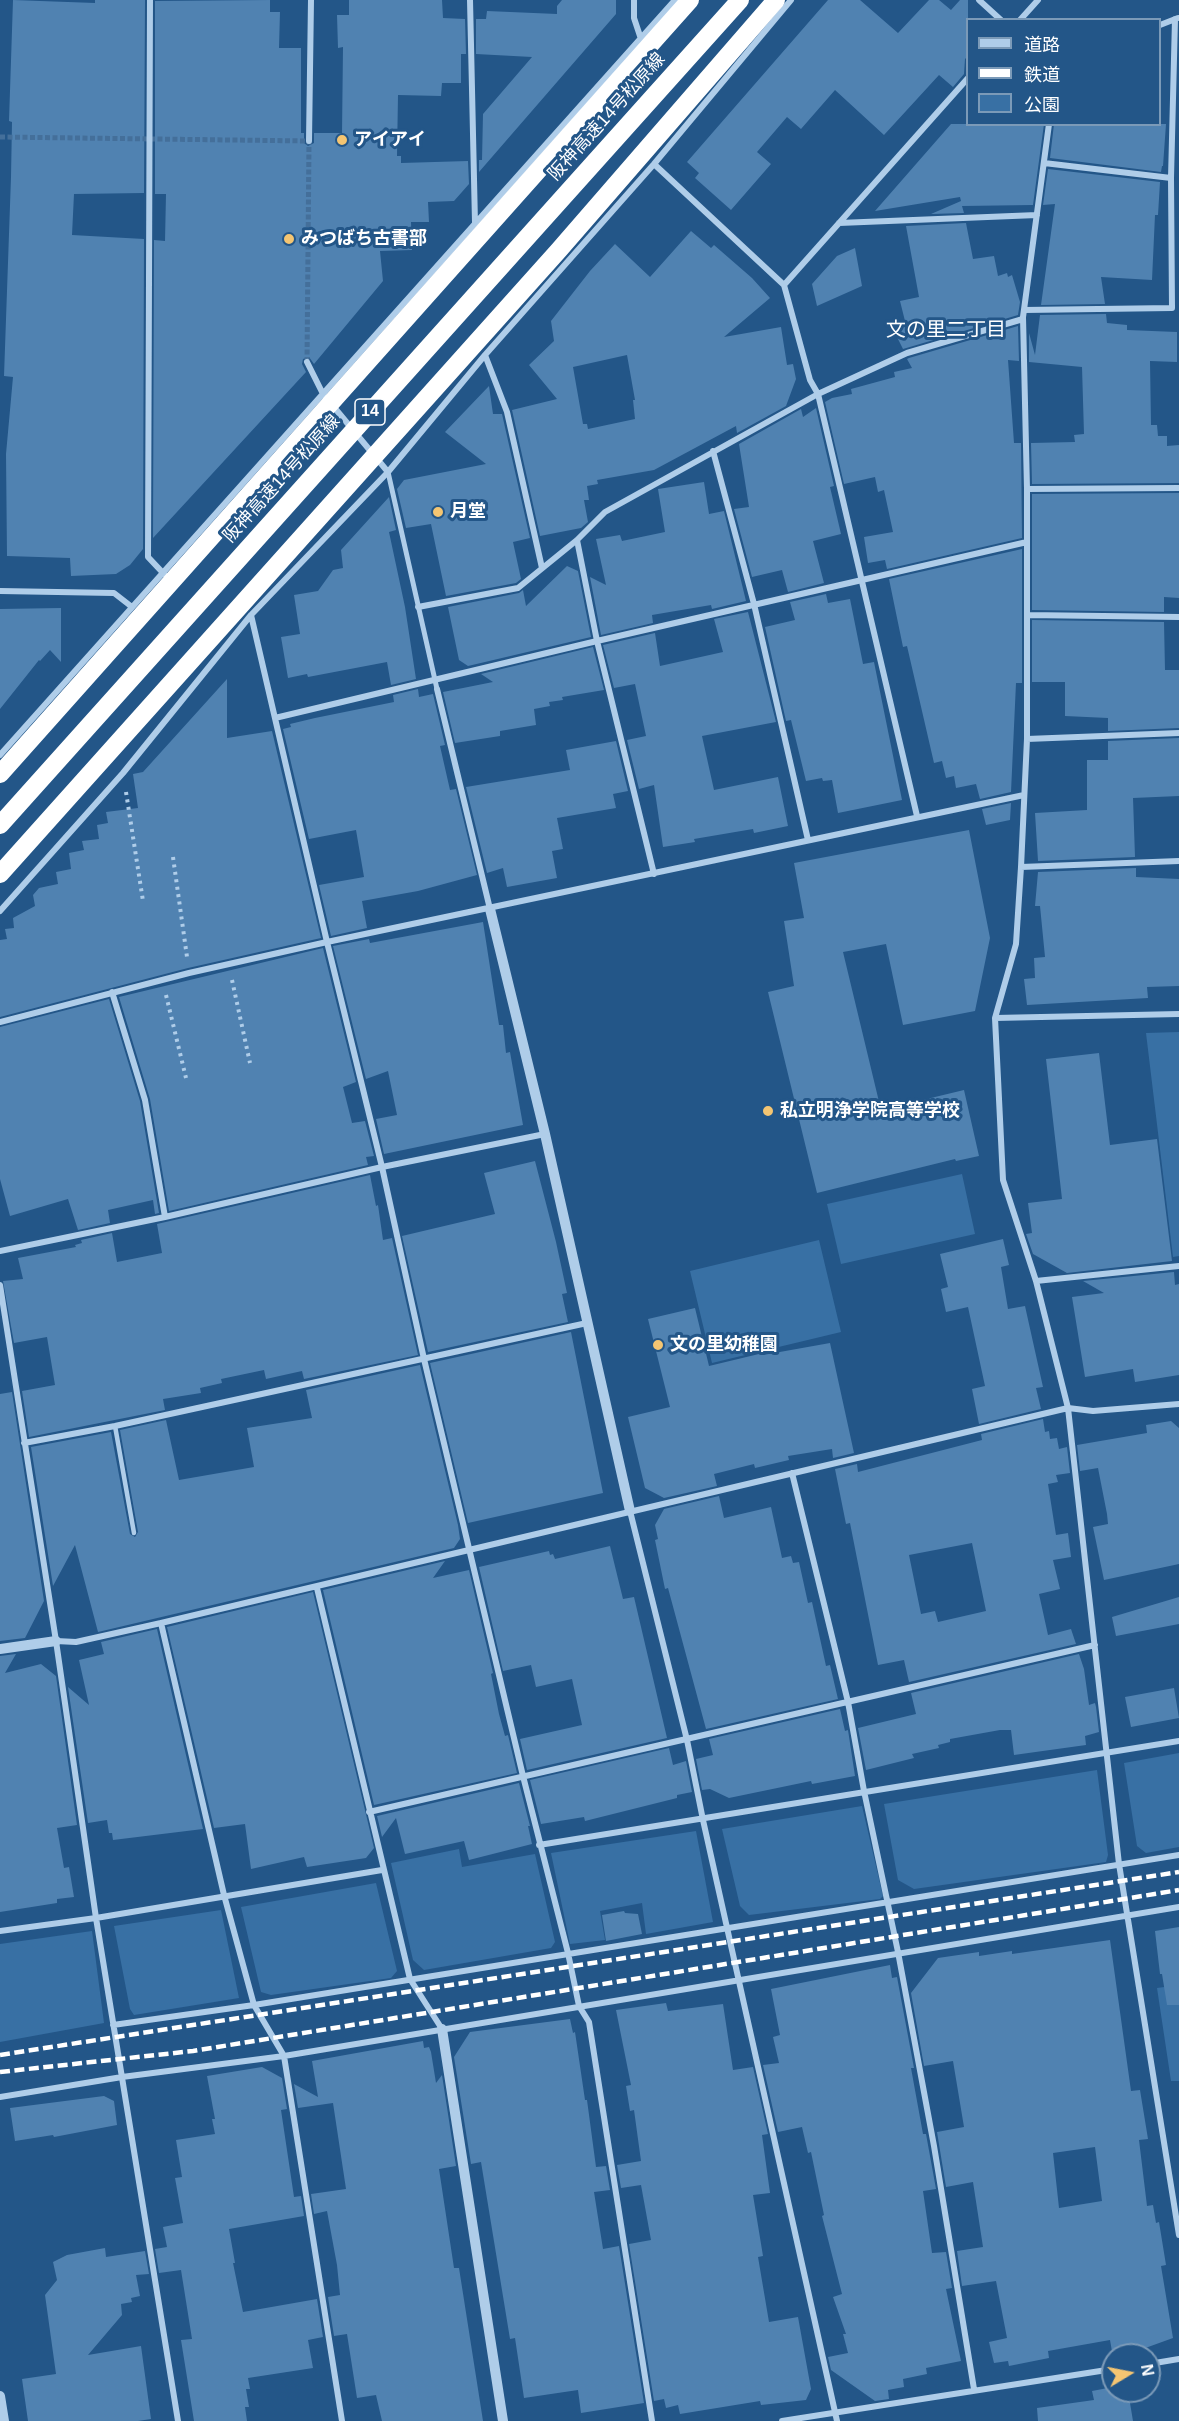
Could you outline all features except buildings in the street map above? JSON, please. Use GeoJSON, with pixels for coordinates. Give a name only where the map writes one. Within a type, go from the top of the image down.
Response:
{"type":"FeatureCollection","features":[{"type":"Feature","properties":{"kind":"highway","name":"阪神高速14号松原線"},"geometry":{"type":"LineString","coordinates":[[0,774],[690,0]]}},
{"type":"Feature","properties":{"kind":"highway","name":"阪神高速14号松原線"},"geometry":{"type":"LineString","coordinates":[[0,825],[740,0]]}},
{"type":"Feature","properties":{"kind":"highway"},"geometry":{"type":"LineString","coordinates":[[0,874],[560,250],[776,0]]}},
{"type":"Feature","properties":{"kind":"street"},"geometry":{"type":"LineString","coordinates":[[150,0],[148,557],[164,574]]}},
{"type":"Feature","properties":{"kind":"street"},"geometry":{"type":"LineString","coordinates":[[309,141],[311,0]]}},
{"type":"Feature","properties":{"kind":"street"},"geometry":{"type":"LineString","coordinates":[[470,0],[475,224]]}},
{"type":"Feature","properties":{"kind":"street"},"geometry":{"type":"LineString","coordinates":[[634,0],[634,18],[641,39]]}},
{"type":"Feature","properties":{"kind":"street"},"geometry":{"type":"LineString","coordinates":[[0,755],[675,0]]}},
{"type":"Feature","properties":{"kind":"street"},"geometry":{"type":"LineString","coordinates":[[0,910],[123,773],[251,615],[388,472],[485,356],[654,164],[791,0]]}},
{"type":"Feature","properties":{"kind":"street"},"geometry":{"type":"LineString","coordinates":[[979,0],[999,18]]}},
{"type":"Feature","properties":{"kind":"street"},"geometry":{"type":"LineString","coordinates":[[1022,18],[1038,0]]}},
{"type":"Feature","properties":{"kind":"street"},"geometry":{"type":"LineString","coordinates":[[1024,310],[1172,308],[1171,178],[1176,156],[1177,18],[1161,25]]}},
{"type":"Feature","properties":{"kind":"street"},"geometry":{"type":"LineString","coordinates":[[784,285],[966,80]]}},
{"type":"Feature","properties":{"kind":"street"},"geometry":{"type":"LineString","coordinates":[[1049,126],[1023,319],[1027,489],[1027,739],[1022,867],[1016,944],[995,1018],[1003,1180],[1036,1281],[1068,1408],[1119,1864],[1179,2235]]}},
{"type":"Feature","properties":{"kind":"street"},"geometry":{"type":"LineString","coordinates":[[654,164],[784,285],[810,380],[818,394],[917,816]]}},
{"type":"Feature","properties":{"kind":"street"},"geometry":{"type":"LineString","coordinates":[[1044,164],[1171,178]]}},
{"type":"Feature","properties":{"kind":"street"},"geometry":{"type":"LineString","coordinates":[[839,224],[1037,215]]}},
{"type":"Feature","properties":{"kind":"street"},"geometry":{"type":"LineString","coordinates":[[418,607],[519,588],[577,540],[605,512],[818,394],[907,353],[1023,319]]}},
{"type":"Feature","properties":{"kind":"street"},"geometry":{"type":"LineString","coordinates":[[485,356],[507,412],[542,568]]}},
{"type":"Feature","properties":{"kind":"street"},"geometry":{"type":"LineString","coordinates":[[307,362],[324,395],[388,472],[437,689],[545,1134],[630,1511],[687,1740],[738,1980],[837,2421]]}},
{"type":"Feature","properties":{"kind":"street"},"geometry":{"type":"LineString","coordinates":[[713,452],[754,604],[808,840]]}},
{"type":"Feature","properties":{"kind":"street"},"geometry":{"type":"LineString","coordinates":[[1027,489],[1179,488]]}},
{"type":"Feature","properties":{"kind":"street"},"geometry":{"type":"LineString","coordinates":[[577,540],[597,640],[654,874]]}},
{"type":"Feature","properties":{"kind":"street"},"geometry":{"type":"LineString","coordinates":[[275,718],[597,640],[1027,542]]}},
{"type":"Feature","properties":{"kind":"street"},"geometry":{"type":"LineString","coordinates":[[0,591],[114,593],[132,607]]}},
{"type":"Feature","properties":{"kind":"street"},"geometry":{"type":"LineString","coordinates":[[251,615],[539,1845],[568,1953],[579,2006],[589,2022],[652,2421]]}},
{"type":"Feature","properties":{"kind":"street"},"geometry":{"type":"LineString","coordinates":[[1027,615],[1179,617]]}},
{"type":"Feature","properties":{"kind":"street"},"geometry":{"type":"LineString","coordinates":[[1027,739],[1179,733]]}},
{"type":"Feature","properties":{"kind":"street"},"geometry":{"type":"LineString","coordinates":[[0,1022],[189,973],[327,942],[1024,795]]}},
{"type":"Feature","properties":{"kind":"street"},"geometry":{"type":"LineString","coordinates":[[1022,867],[1179,861]]}},
{"type":"Feature","properties":{"kind":"street"},"geometry":{"type":"LineString","coordinates":[[112,992],[145,1100],[165,1217]]}},
{"type":"Feature","properties":{"kind":"street"},"geometry":{"type":"LineString","coordinates":[[995,1018],[1179,1014]]}},
{"type":"Feature","properties":{"kind":"street"},"geometry":{"type":"LineString","coordinates":[[0,1251],[165,1217],[382,1167],[545,1134]]}},
{"type":"Feature","properties":{"kind":"street"},"geometry":{"type":"LineString","coordinates":[[1036,1281],[1179,1266]]}},
{"type":"Feature","properties":{"kind":"street"},"geometry":{"type":"LineString","coordinates":[[0,1285],[56,1641],[96,1918],[178,2421]]}},
{"type":"Feature","properties":{"kind":"street"},"geometry":{"type":"LineString","coordinates":[[24,1443],[115,1426],[587,1323]]}},
{"type":"Feature","properties":{"kind":"street"},"geometry":{"type":"LineString","coordinates":[[0,1648],[56,1641],[76,1642],[161,1623],[1068,1408],[1093,1411],[1179,1404]]}},
{"type":"Feature","properties":{"kind":"street"},"geometry":{"type":"LineString","coordinates":[[792,1473],[848,1702],[898,1952],[934,2146],[974,2389]]}},
{"type":"Feature","properties":{"kind":"street"},"geometry":{"type":"LineString","coordinates":[[316,1588],[410,1979],[442,2029],[503,2421]]}},
{"type":"Feature","properties":{"kind":"street"},"geometry":{"type":"LineString","coordinates":[[161,1623],[224,1895],[254,2005],[284,2056],[342,2421]]}},
{"type":"Feature","properties":{"kind":"street"},"geometry":{"type":"LineString","coordinates":[[369,1812],[1095,1645]]}},
{"type":"Feature","properties":{"kind":"street"},"geometry":{"type":"LineString","coordinates":[[539,1845],[1179,1741]]}},
{"type":"Feature","properties":{"kind":"street"},"geometry":{"type":"LineString","coordinates":[[113,2025],[254,2005],[1179,1855]]}},
{"type":"Feature","properties":{"kind":"street"},"geometry":{"type":"LineString","coordinates":[[0,1931],[96,1918],[382,1870]]}},
{"type":"Feature","properties":{"kind":"street"},"geometry":{"type":"LineString","coordinates":[[0,2097],[122,2077],[284,2056],[1179,1907]]}},
{"type":"Feature","properties":{"kind":"street"},"geometry":{"type":"LineString","coordinates":[[1161,2362],[1179,2360]]}},
{"type":"Feature","properties":{"kind":"street"},"geometry":{"type":"LineString","coordinates":[[782,2421],[1101,2371]]}},
{"type":"Feature","properties":{"kind":"street"},"geometry":{"type":"LineString","coordinates":[[0,2396],[4,2421]]}},
{"type":"Feature","properties":{"kind":"lane"},"geometry":{"type":"LineString","coordinates":[[115,1426],[134,1533]]}},
{"type":"Feature","properties":{"kind":"path"},"geometry":{"type":"LineString","coordinates":[[123,773],[142,901]]}},
{"type":"Feature","properties":{"kind":"path"},"geometry":{"type":"LineString","coordinates":[[172,857],[189,973]]}},
{"type":"Feature","properties":{"kind":"path"},"geometry":{"type":"LineString","coordinates":[[228,964],[250,1063]]}},
{"type":"Feature","properties":{"kind":"path"},"geometry":{"type":"LineString","coordinates":[[162,980],[186,1078]]}},
{"type":"Feature","properties":{"kind":"green space"},"geometry":{"type":"Polygon","coordinates":[[[1179,1032],[1179,1256],[1173,1257],[1146,1033],[1179,1032]]]}},
{"type":"Feature","properties":{"kind":"green space"},"geometry":{"type":"Polygon","coordinates":[[[962,1174],[975,1234],[841,1264],[827,1204],[962,1174]]]}},
{"type":"Feature","properties":{"kind":"green space"},"geometry":{"type":"Polygon","coordinates":[[[819,1240],[841,1332],[712,1363],[690,1271],[819,1240]]]}},
{"type":"Feature","properties":{"kind":"green space"},"geometry":{"type":"Polygon","coordinates":[[[1179,1753],[1179,1847],[1146,1853],[1137,1846],[1124,1763],[1179,1753]]]}},
{"type":"Feature","properties":{"kind":"green space"},"geometry":{"type":"Polygon","coordinates":[[[1097,1770],[1108,1855],[1106,1862],[914,1889],[898,1880],[884,1804],[1097,1770]]]}},
{"type":"Feature","properties":{"kind":"green space"},"geometry":{"type":"Polygon","coordinates":[[[862,1806],[883,1896],[880,1899],[749,1915],[740,1906],[722,1829],[862,1806]]]}},
{"type":"Feature","properties":{"kind":"green space"},"geometry":{"type":"Polygon","coordinates":[[[696,1831],[713,1922],[646,1934],[642,1903],[600,1911],[605,1940],[570,1944],[551,1853],[696,1831]]]}},
{"type":"Feature","properties":{"kind":"green space"},"geometry":{"type":"Polygon","coordinates":[[[459,1849],[462,1867],[535,1854],[555,1942],[551,1948],[424,1970],[413,1960],[391,1863],[459,1849]]]}},
{"type":"Feature","properties":{"kind":"green space"},"geometry":{"type":"Polygon","coordinates":[[[376,1883],[397,1971],[391,1978],[271,1995],[261,1992],[241,1907],[376,1883]]]}},
{"type":"Feature","properties":{"kind":"green space"},"geometry":{"type":"Polygon","coordinates":[[[221,1910],[239,1998],[134,2015],[130,2009],[114,1926],[221,1910]]]}},
{"type":"Feature","properties":{"kind":"green space"},"geometry":{"type":"Polygon","coordinates":[[[92,1931],[104,2023],[0,2042],[0,1944],[92,1931]]]}},
{"type":"Feature","properties":{"kind":"green space"},"geometry":{"type":"Polygon","coordinates":[[[1179,1985],[1179,2081],[1171,2081],[1157,1988],[1179,1985]]]}},
{"type":"Feature","properties":{"kind":"tunnel"},"geometry":{"type":"LineString","coordinates":[[0,137],[309,141],[307,362]]}},
{"type":"Feature","properties":{"kind":"railway"},"geometry":{"type":"LineString","coordinates":[[0,2055],[1179,1872]]}},
{"type":"Feature","properties":{"kind":"railway"},"geometry":{"type":"LineString","coordinates":[[0,2072],[193,2051],[1179,1890]]}},
{"type":"Feature","properties":{"kind":"place","name":"アイアイ"},"geometry":{"type":"Point","coordinates":[342,140]}},
{"type":"Feature","properties":{"kind":"place","name":"みつばち古書部"},"geometry":{"type":"Point","coordinates":[289,239]}},
{"type":"Feature","properties":{"kind":"place","name":"月堂"},"geometry":{"type":"Point","coordinates":[438,512]}},
{"type":"Feature","properties":{"kind":"place","name":"私立明浄学院高等学校"},"geometry":{"type":"Point","coordinates":[768,1111]}},
{"type":"Feature","properties":{"kind":"place","name":"文の里幼稚園"},"geometry":{"type":"Point","coordinates":[658,1345]}},
{"type":"Feature","properties":{"kind":"district","name":"文の里二丁目"},"geometry":{"type":"Point","coordinates":[946,330]}}]}
